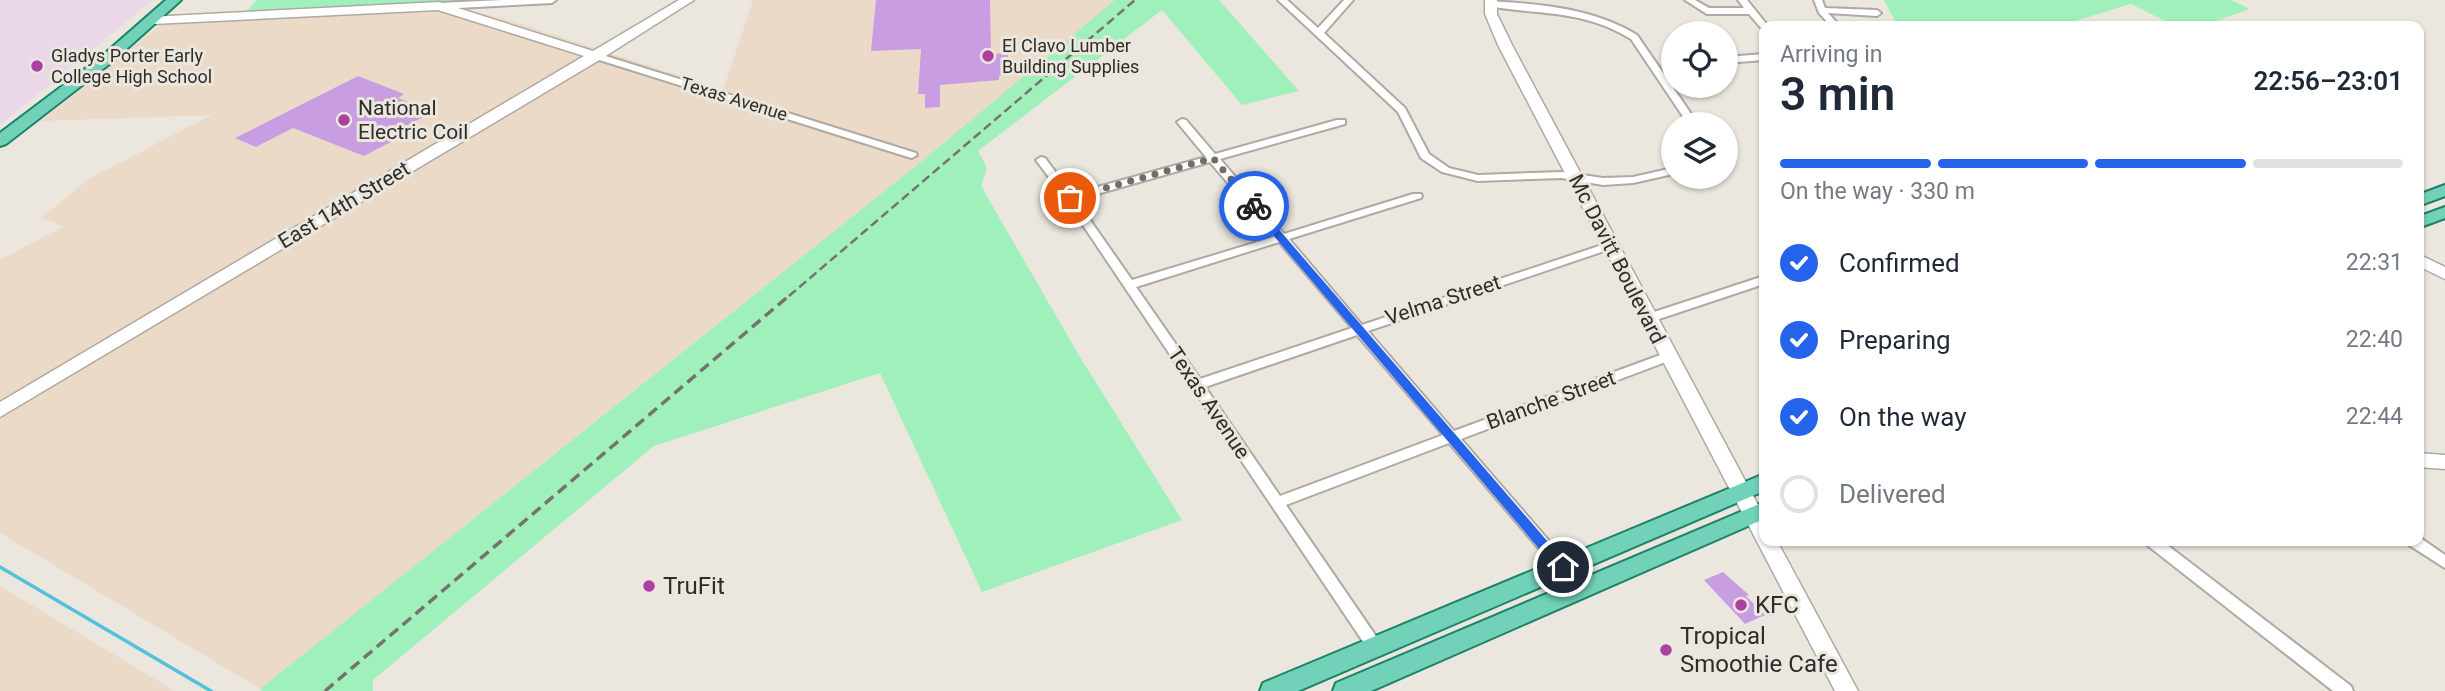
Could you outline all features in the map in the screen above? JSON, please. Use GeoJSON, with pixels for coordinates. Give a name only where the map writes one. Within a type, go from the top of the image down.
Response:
{"type":"FeatureCollection","features":[{"type":"Feature","properties":{"kind":"main road"},"geometry":{"type":"LineString","coordinates":[[0,141],[107,59],[174,0]]}},
{"type":"Feature","properties":{"kind":"main road"},"geometry":{"type":"LineString","coordinates":[[2424,199],[2445,190]]}},
{"type":"Feature","properties":{"kind":"main road"},"geometry":{"type":"LineString","coordinates":[[2424,209],[2445,200]]}},
{"type":"Feature","properties":{"kind":"main road"},"geometry":{"type":"LineString","coordinates":[[2424,221],[2445,212]]}},
{"type":"Feature","properties":{"kind":"main road"},"geometry":{"type":"LineString","coordinates":[[1272,691],[1759,484]]}},
{"type":"Feature","properties":{"kind":"main road"},"geometry":{"type":"LineString","coordinates":[[1345,691],[1758,512]]}},
{"type":"Feature","properties":{"kind":"street"},"geometry":{"type":"LineString","coordinates":[[153,20],[552,0]]}},
{"type":"Feature","properties":{"kind":"street","name":"East 14th Street"},"geometry":{"type":"LineString","coordinates":[[0,410],[688,0]]}},
{"type":"Feature","properties":{"kind":"street"},"geometry":{"type":"LineString","coordinates":[[1282,0],[1402,110],[1422,153],[1443,169],[1488,179],[1559,174],[1591,182],[1661,175]]}},
{"type":"Feature","properties":{"kind":"street"},"geometry":{"type":"LineString","coordinates":[[1318,33],[1349,0]]}},
{"type":"Feature","properties":{"kind":"street"},"geometry":{"type":"LineString","coordinates":[[1689,0],[1707,11],[1752,12]]}},
{"type":"Feature","properties":{"kind":"street"},"geometry":{"type":"LineString","coordinates":[[1742,0],[1760,21]]}},
{"type":"Feature","properties":{"kind":"street"},"geometry":{"type":"LineString","coordinates":[[1818,0],[1832,21]]}},
{"type":"Feature","properties":{"kind":"street"},"geometry":{"type":"LineString","coordinates":[[1490,2],[1569,13],[1611,22],[1624,29],[1634,37],[1685,112]]}},
{"type":"Feature","properties":{"kind":"street","name":"Mc Davitt Boulevard"},"geometry":{"type":"LineString","coordinates":[[1490,2],[1491,14],[1504,45],[1612,245],[1667,357],[1741,491],[1758,512]]}},
{"type":"Feature","properties":{"kind":"street"},"geometry":{"type":"LineString","coordinates":[[439,6],[596,56]]}},
{"type":"Feature","properties":{"kind":"street"},"geometry":{"type":"LineString","coordinates":[[1822,10],[1877,13]]}},
{"type":"Feature","properties":{"kind":"street","name":"Texas Avenue"},"geometry":{"type":"LineString","coordinates":[[596,56],[912,155]]}},
{"type":"Feature","properties":{"kind":"street"},"geometry":{"type":"LineString","coordinates":[[1738,59],[1759,57]]}},
{"type":"Feature","properties":{"kind":"street"},"geometry":{"type":"LineString","coordinates":[[1182,122],[1563,567]]}},
{"type":"Feature","properties":{"kind":"street"},"geometry":{"type":"LineString","coordinates":[[1070,198],[1342,122]]}},
{"type":"Feature","properties":{"kind":"street","name":"Texas Avenue"},"geometry":{"type":"LineString","coordinates":[[1041,160],[1070,198],[1376,647]]}},
{"type":"Feature","properties":{"kind":"street"},"geometry":{"type":"LineString","coordinates":[[1129,285],[1417,196]]}},
{"type":"Feature","properties":{"kind":"street","name":"Velma Street"},"geometry":{"type":"LineString","coordinates":[[1196,385],[1612,245]]}},
{"type":"Feature","properties":{"kind":"street"},"geometry":{"type":"LineString","coordinates":[[2424,262],[2445,274]]}},
{"type":"Feature","properties":{"kind":"street"},"geometry":{"type":"LineString","coordinates":[[1649,318],[1759,284]]}},
{"type":"Feature","properties":{"kind":"street","name":"Blanche Street"},"geometry":{"type":"LineString","coordinates":[[1278,502],[1667,357]]}},
{"type":"Feature","properties":{"kind":"street"},"geometry":{"type":"LineString","coordinates":[[2424,460],[2445,462]]}},
{"type":"Feature","properties":{"kind":"street"},"geometry":{"type":"LineString","coordinates":[[1770,546],[1847,691]]}},
{"type":"Feature","properties":{"kind":"street"},"geometry":{"type":"LineString","coordinates":[[2158,546],[2344,691]]}},
{"type":"Feature","properties":{"kind":"street"},"geometry":{"type":"LineString","coordinates":[[2421,546],[2445,562]]}},
{"type":"Feature","properties":{"kind":"shaded area","name":"Gladys Porter Early College High School"},"geometry":{"type":"Polygon","coordinates":[[[0,0],[153,0],[0,125],[0,0]]]}},
{"type":"Feature","properties":{"kind":"shaded area"},"geometry":{"type":"Polygon","coordinates":[[[753,0],[1118,0],[905,175],[260,689],[0,533],[0,260],[64,226],[41,218],[90,178],[212,115],[41,121],[163,23],[455,7],[509,20],[723,90],[753,0]]]}},
{"type":"Feature","properties":{"kind":"shaded area"},"geometry":{"type":"Polygon","coordinates":[[[0,586],[175,691],[0,691],[0,586]]]}},
{"type":"Feature","properties":{"kind":"green space"},"geometry":{"type":"Polygon","coordinates":[[[257,0],[474,0],[247,11],[257,0]]]}},
{"type":"Feature","properties":{"kind":"green space"},"geometry":{"type":"Polygon","coordinates":[[[1115,0],[1219,0],[1299,91],[1242,105],[1162,10],[978,151],[987,168],[981,186],[1080,357],[1182,520],[982,592],[880,373],[654,446],[373,680],[373,691],[260,689],[916,166],[1115,0]]]}},
{"type":"Feature","properties":{"kind":"green space"},"geometry":{"type":"Polygon","coordinates":[[[1884,0],[2231,0],[2250,9],[2216,21],[2165,21],[2131,4],[2075,21],[1895,21],[1884,0]]]}},
{"type":"Feature","properties":{"kind":"building","name":"El Clavo Lumber Building Supplies"},"geometry":{"type":"Polygon","coordinates":[[[876,0],[990,0],[991,54],[1008,53],[1009,73],[999,76],[999,80],[940,85],[940,107],[925,108],[925,94],[918,94],[921,49],[871,51],[876,0]]]}},
{"type":"Feature","properties":{"kind":"building","name":"National Electric Coil"},"geometry":{"type":"Polygon","coordinates":[[[358,76],[404,94],[398,98],[433,112],[402,128],[410,132],[364,156],[293,128],[256,147],[235,138],[358,76]]]}},
{"type":"Feature","properties":{"kind":"building","name":"KFC"},"geometry":{"type":"Polygon","coordinates":[[[1723,572],[1749,595],[1746,596],[1765,615],[1745,624],[1704,580],[1723,572]]]}},
{"type":"Feature","properties":{"kind":"waterway"},"geometry":{"type":"LineString","coordinates":[[0,567],[211,691]]}},
{"type":"Feature","properties":{"kind":"railway"},"geometry":{"type":"LineString","coordinates":[[789,296],[1135,0]]}},
{"type":"Feature","properties":{"kind":"railway"},"geometry":{"type":"LineString","coordinates":[[325,691],[791,294]]}},
{"type":"Feature","properties":{"kind":"way so far"},"geometry":{"type":"LineString","coordinates":[[1070,198],[1213,158],[1254,206]]}},
{"type":"Feature","properties":{"kind":"place","name":"El Clavo Lumber Building Supplies"},"geometry":{"type":"Point","coordinates":[988,56]}},
{"type":"Feature","properties":{"kind":"place","name":"Gladys Porter Early College High School"},"geometry":{"type":"Point","coordinates":[37,66]}},
{"type":"Feature","properties":{"kind":"place","name":"National Electric Coil"},"geometry":{"type":"Point","coordinates":[344,120]}},
{"type":"Feature","properties":{"kind":"place","name":"TruFit"},"geometry":{"type":"Point","coordinates":[649,586]}},
{"type":"Feature","properties":{"kind":"place","name":"KFC"},"geometry":{"type":"Point","coordinates":[1741,605]}},
{"type":"Feature","properties":{"kind":"place","name":"Tropical Smoothie Cafe"},"geometry":{"type":"Point","coordinates":[1666,650]}},
{"type":"Feature","properties":{"kind":"route"},"geometry":{"type":"LineString","coordinates":[[1254,206],[1563,567]]}}]}
